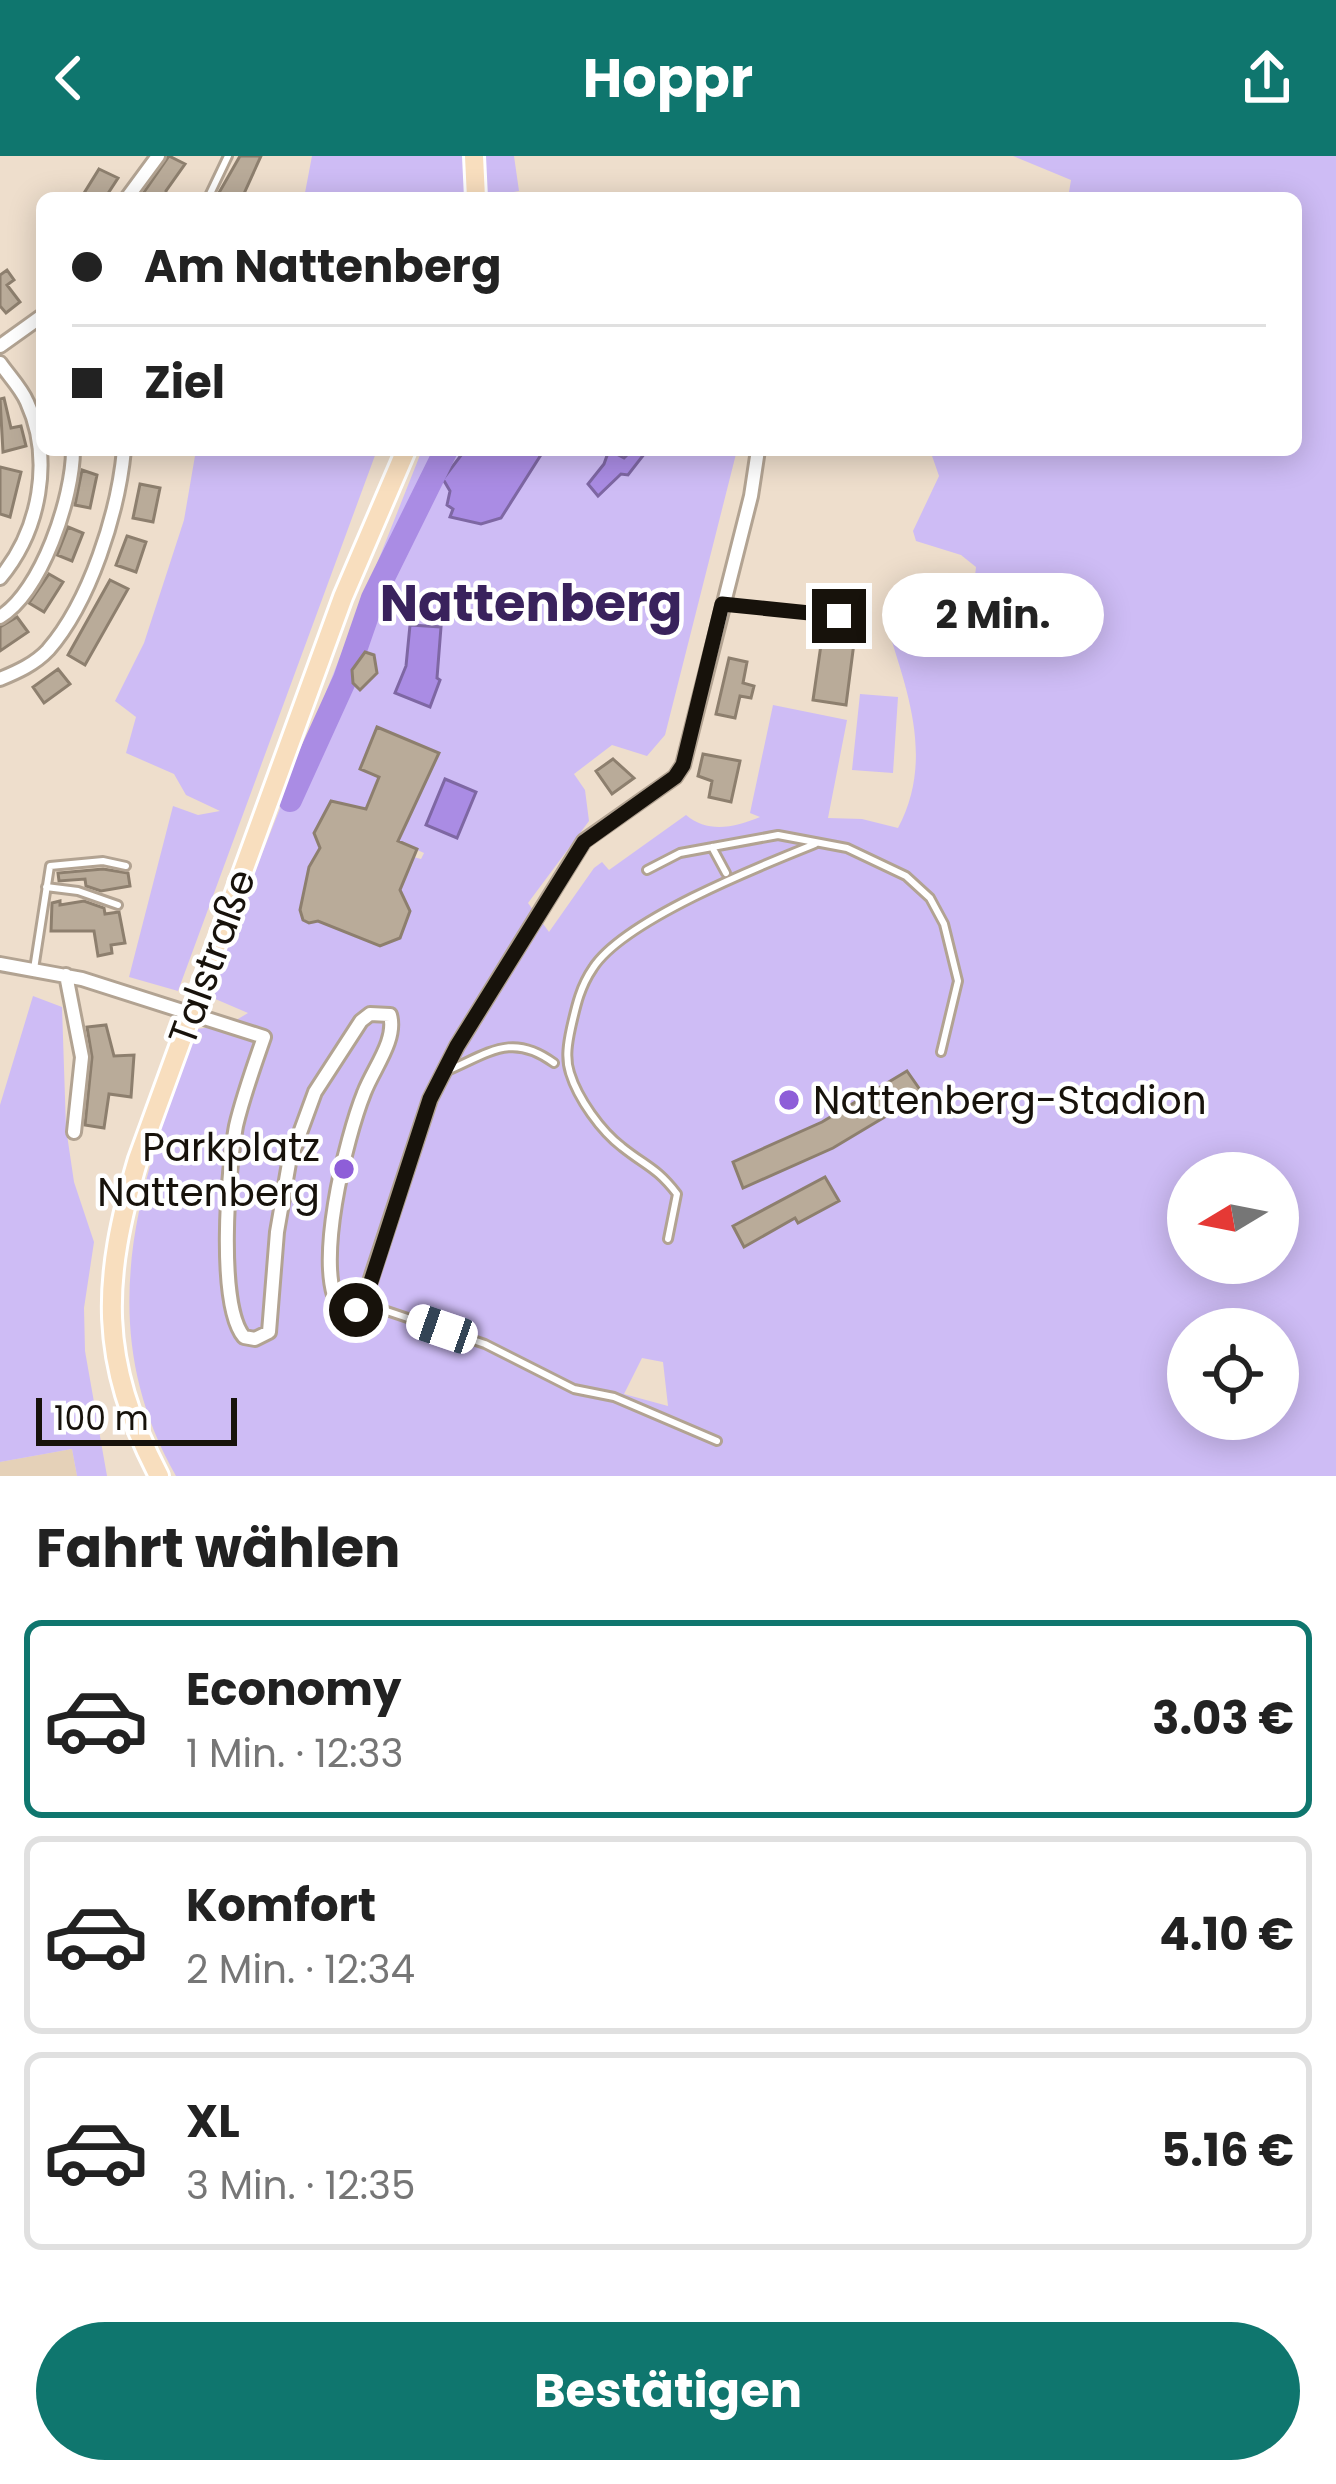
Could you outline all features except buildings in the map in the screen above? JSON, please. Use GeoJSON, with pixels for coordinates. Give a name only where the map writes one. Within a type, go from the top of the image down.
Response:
{"type":"FeatureCollection","features":[{"type":"Feature","properties":{"kind":"main road"},"geometry":{"type":"LineString","coordinates":[[474,156],[476,192]]}},
{"type":"Feature","properties":{"kind":"main road","name":"Talstraße"},"geometry":{"type":"LineString","coordinates":[[158,1476],[119,1373],[111,1279],[120,1217],[344,597],[403,456]]}},
{"type":"Feature","properties":{"kind":"street"},"geometry":{"type":"LineString","coordinates":[[131,192],[158,156]]}},
{"type":"Feature","properties":{"kind":"street"},"geometry":{"type":"LineString","coordinates":[[0,346],[36,320]]}},
{"type":"Feature","properties":{"kind":"street"},"geometry":{"type":"LineString","coordinates":[[0,363],[25,396],[36,432]]}},
{"type":"Feature","properties":{"kind":"street"},"geometry":{"type":"LineString","coordinates":[[25,396],[36,399]]}},
{"type":"Feature","properties":{"kind":"street"},"geometry":{"type":"LineString","coordinates":[[0,578],[22,544],[39,486],[41,456]]}},
{"type":"Feature","properties":{"kind":"street"},"geometry":{"type":"LineString","coordinates":[[0,617],[10,611],[40,569],[63,511],[72,456]]}},
{"type":"Feature","properties":{"kind":"street"},"geometry":{"type":"LineString","coordinates":[[0,680],[46,652],[80,595],[105,543],[123,456]]}},
{"type":"Feature","properties":{"kind":"street"},"geometry":{"type":"LineString","coordinates":[[0,964],[66,975],[264,1037],[236,1127],[229,1208],[233,1322],[244,1337],[255,1339],[269,1332],[277,1232],[289,1163],[315,1092],[361,1021],[370,1014],[390,1015],[392,1032],[364,1093],[340,1166],[331,1250],[336,1305],[349,1312],[364,1303],[402,1179],[443,1074],[584,842],[675,777],[683,765],[757,456]]}},
{"type":"Feature","properties":{"kind":"street"},"geometry":{"type":"LineString","coordinates":[[66,975],[82,1058],[74,1132]]}},
{"type":"Feature","properties":{"kind":"lane"},"geometry":{"type":"LineString","coordinates":[[211,192],[228,156]]}},
{"type":"Feature","properties":{"kind":"lane"},"geometry":{"type":"LineString","coordinates":[[722,604],[839,616]]}},
{"type":"Feature","properties":{"kind":"lane"},"geometry":{"type":"LineString","coordinates":[[646,870],[680,853],[778,835],[847,848],[906,876],[929,898],[944,924],[958,981],[940,1052]]}},
{"type":"Feature","properties":{"kind":"lane"},"geometry":{"type":"LineString","coordinates":[[668,1239],[677,1194],[657,1168],[621,1147],[596,1120],[569,1072],[567,1047],[578,994],[595,964],[623,937],[734,877],[814,844]]}},
{"type":"Feature","properties":{"kind":"lane"},"geometry":{"type":"LineString","coordinates":[[712,847],[726,873]]}},
{"type":"Feature","properties":{"kind":"lane"},"geometry":{"type":"LineString","coordinates":[[34,969],[50,866],[103,861],[126,866]]}},
{"type":"Feature","properties":{"kind":"lane"},"geometry":{"type":"LineString","coordinates":[[46,887],[78,891],[118,905]]}},
{"type":"Feature","properties":{"kind":"lane"},"geometry":{"type":"LineString","coordinates":[[443,1074],[512,1046],[528,1046],[554,1063]]}},
{"type":"Feature","properties":{"kind":"lane"},"geometry":{"type":"LineString","coordinates":[[364,1303],[485,1344],[574,1389],[614,1397],[716,1441]]}},
{"type":"Feature","properties":{"kind":"shaded area"},"geometry":{"type":"Polygon","coordinates":[[[312,156],[514,156],[519,191],[514,192],[305,192],[312,156]]]}},
{"type":"Feature","properties":{"kind":"shaded area"},"geometry":{"type":"Polygon","coordinates":[[[1013,156],[1336,156],[1336,1476],[176,1476],[150,1419],[135,1362],[129,1307],[142,1196],[197,1029],[228,1025],[248,1013],[206,995],[420,456],[735,456],[665,735],[647,756],[612,745],[574,774],[585,790],[589,821],[528,903],[549,932],[594,868],[602,862],[609,870],[686,815],[713,827],[760,817],[750,813],[773,705],[847,720],[828,818],[862,819],[898,828],[909,803],[916,752],[909,701],[887,626],[968,638],[976,567],[961,555],[916,541],[913,531],[939,476],[932,456],[1302,456],[1302,192],[1069,192],[1071,180],[1013,156]],[[376,727],[360,768],[379,777],[366,809],[359,806],[347,835],[348,805],[331,802],[314,833],[320,848],[301,900],[303,920],[318,921],[380,946],[400,938],[410,911],[400,891],[408,871],[402,868],[406,855],[421,859],[424,853],[398,841],[439,753],[376,727]],[[642,1358],[624,1394],[668,1406],[663,1362],[642,1358]]]}},
{"type":"Feature","properties":{"kind":"shaded area"},"geometry":{"type":"Polygon","coordinates":[[[195,456],[375,456],[178,991],[129,977],[173,806],[198,815],[220,811],[186,795],[174,774],[126,753],[136,717],[115,701],[144,643],[184,520],[195,456]]]}},
{"type":"Feature","properties":{"kind":"shaded area"},"geometry":{"type":"Polygon","coordinates":[[[460,456],[540,456],[501,518],[481,524],[450,517],[450,491],[443,479],[460,456]]]}},
{"type":"Feature","properties":{"kind":"shaded area"},"geometry":{"type":"Polygon","coordinates":[[[607,456],[643,456],[628,475],[621,474],[598,496],[588,484],[607,456]]]}},
{"type":"Feature","properties":{"kind":"shaded area"},"geometry":{"type":"Polygon","coordinates":[[[410,625],[441,627],[440,680],[430,707],[395,693],[406,666],[410,625]]]}},
{"type":"Feature","properties":{"kind":"shaded area"},"geometry":{"type":"Polygon","coordinates":[[[860,694],[898,697],[893,773],[852,770],[860,694]]]}},
{"type":"Feature","properties":{"kind":"shaded area"},"geometry":{"type":"Polygon","coordinates":[[[445,779],[476,792],[457,838],[426,825],[445,779]]]}},
{"type":"Feature","properties":{"kind":"shaded area"},"geometry":{"type":"Polygon","coordinates":[[[33,996],[62,1007],[66,1128],[74,1182],[94,1242],[84,1308],[85,1351],[107,1476],[77,1476],[72,1449],[0,1462],[0,1105],[33,996]]]}},
{"type":"Feature","properties":{"kind":"shaded area"},"geometry":{"type":"Polygon","coordinates":[[[72,1449],[77,1476],[0,1476],[0,1462],[72,1449]]]}},
{"type":"Feature","properties":{"kind":"waterway"},"geometry":{"type":"LineString","coordinates":[[290,800],[345,679],[373,598],[443,456]]}},
{"type":"Feature","properties":{"kind":"place","name":"Nattenberg-Stadion"},"geometry":{"type":"Point","coordinates":[789,1100]}},
{"type":"Feature","properties":{"kind":"place","name":"Parkplatz Nattenberg"},"geometry":{"type":"Point","coordinates":[344,1169]}},
{"type":"Feature","properties":{"kind":"district","name":"Nattenberg"},"geometry":{"type":"Point","coordinates":[531,603]}},
{"type":"Feature","properties":{"kind":"route"},"geometry":{"type":"LineString","coordinates":[[356,1310],[364,1303],[430,1099],[457,1046],[584,842],[675,777],[683,765],[722,604],[839,616]]}}]}
